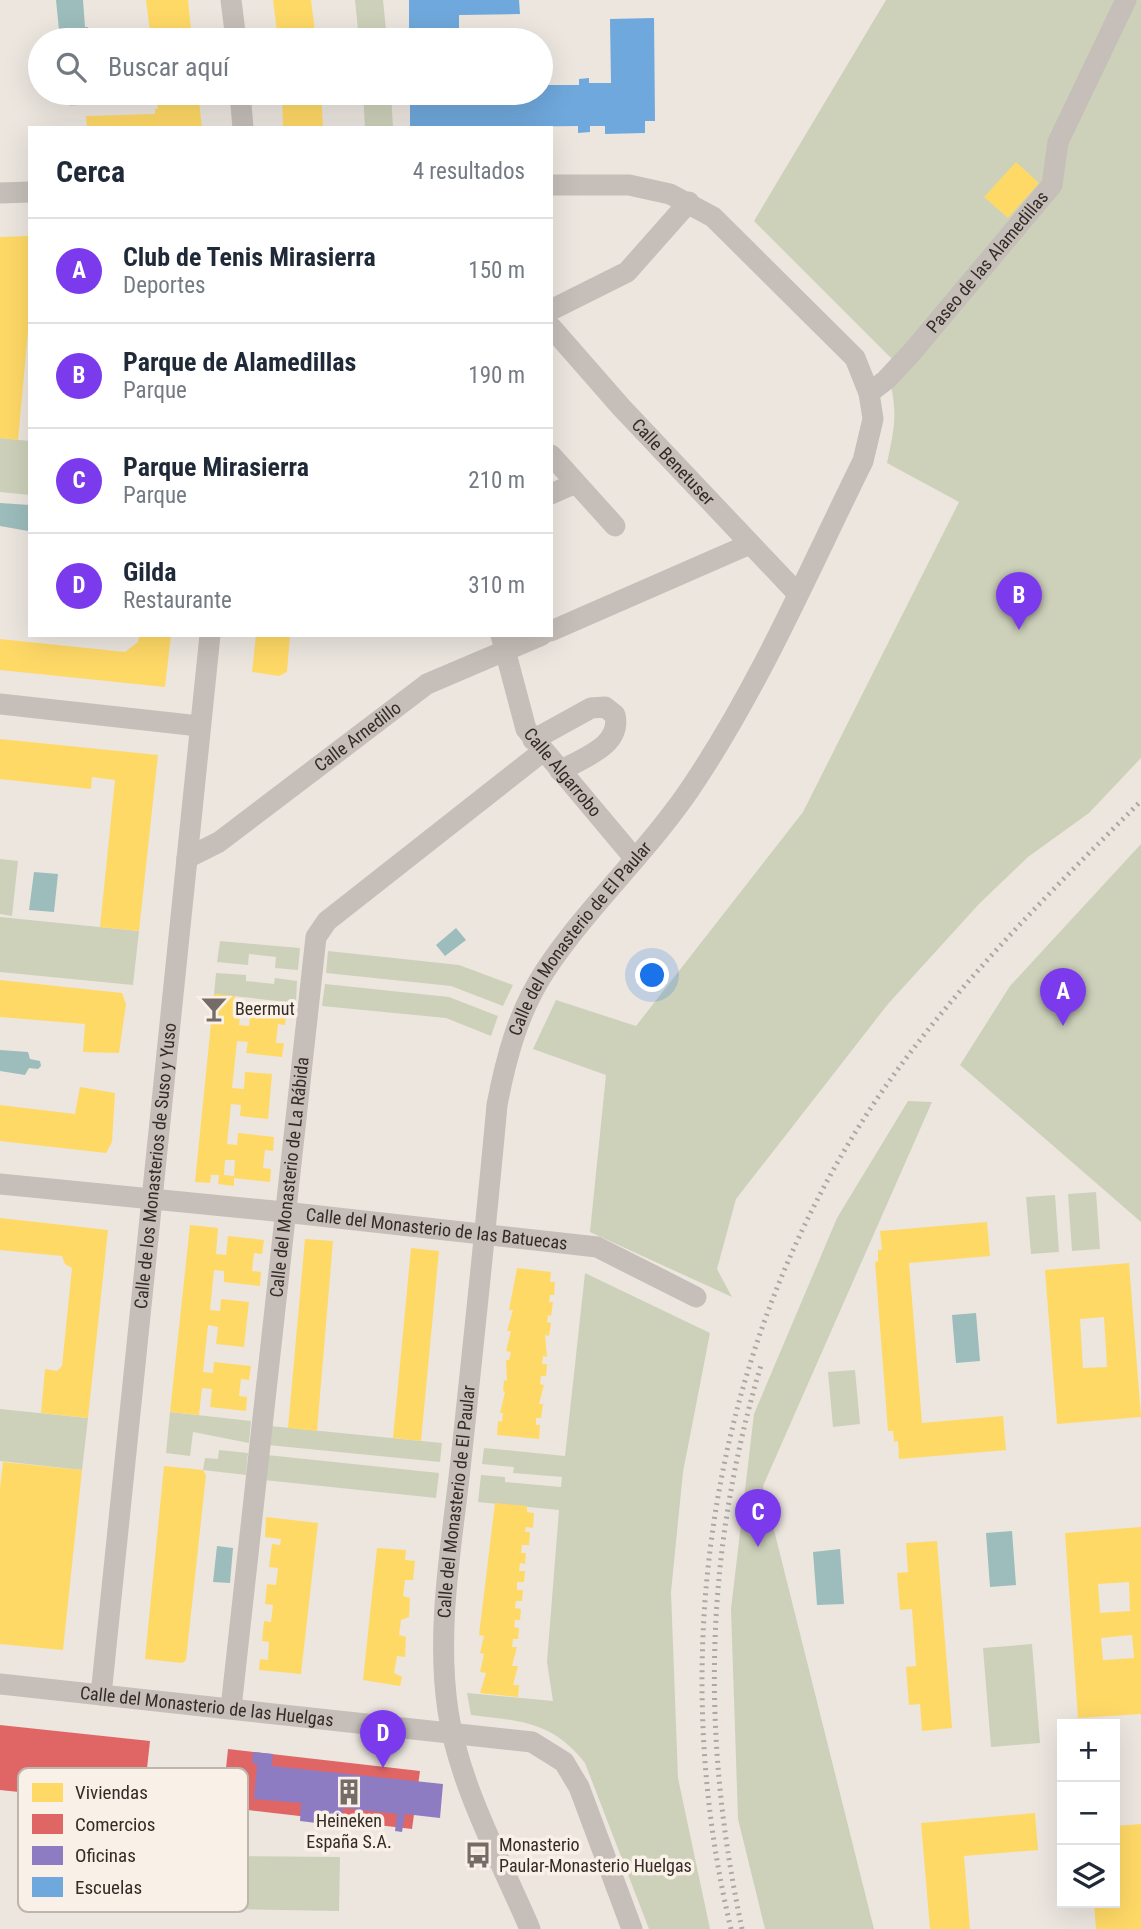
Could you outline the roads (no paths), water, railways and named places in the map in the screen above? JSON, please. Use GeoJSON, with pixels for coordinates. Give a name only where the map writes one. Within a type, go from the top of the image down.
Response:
{"type":"FeatureCollection","features":[{"type":"Feature","properties":{"kind":"street"},"geometry":{"type":"LineString","coordinates":[[231,0],[234,28]]}},
{"type":"Feature","properties":{"kind":"street","name":"Paseo de las Alamedillas"},"geometry":{"type":"LineString","coordinates":[[869,393],[886,380],[913,351],[1052,185],[1058,142],[1126,0]]}},
{"type":"Feature","properties":{"kind":"street"},"geometry":{"type":"LineString","coordinates":[[241,105],[243,126]]}},
{"type":"Feature","properties":{"kind":"street","name":"Calle del Monasterio de El Paular"},"geometry":{"type":"LineString","coordinates":[[530,1929],[473,1796],[452,1731],[444,1668],[444,1626],[484,1233],[505,1060],[522,1015],[545,971],[695,783],[727,732],[863,461],[873,419],[862,369],[842,342],[713,217],[670,194],[629,185],[553,185]]}},
{"type":"Feature","properties":{"kind":"street"},"geometry":{"type":"LineString","coordinates":[[0,193],[28,192]]}},
{"type":"Feature","properties":{"kind":"street"},"geometry":{"type":"LineString","coordinates":[[553,309],[627,272],[689,202]]}},
{"type":"Feature","properties":{"kind":"street","name":"Calle Benetuser"},"geometry":{"type":"LineString","coordinates":[[553,329],[621,407],[797,593]]}},
{"type":"Feature","properties":{"kind":"street"},"geometry":{"type":"LineString","coordinates":[[553,457],[615,526]]}},
{"type":"Feature","properties":{"kind":"street"},"geometry":{"type":"LineString","coordinates":[[553,493],[576,483]]}},
{"type":"Feature","properties":{"kind":"street"},"geometry":{"type":"LineString","coordinates":[[553,630],[750,544]]}},
{"type":"Feature","properties":{"kind":"street","name":"Calle de los Monasterios de Suso y Yuso"},"geometry":{"type":"LineString","coordinates":[[101,1695],[210,637]]}},
{"type":"Feature","properties":{"kind":"street","name":"Calle Arnedillo"},"geometry":{"type":"LineString","coordinates":[[187,858],[219,842],[427,684],[504,643],[532,637]]}},
{"type":"Feature","properties":{"kind":"street","name":"Calle Algarrobo"},"geometry":{"type":"LineString","coordinates":[[504,643],[526,729],[635,859]]}},
{"type":"Feature","properties":{"kind":"street"},"geometry":{"type":"LineString","coordinates":[[0,704],[199,726]]}},
{"type":"Feature","properties":{"kind":"street","name":"Calle del Monasterio de La Rábida"},"geometry":{"type":"LineString","coordinates":[[231,1709],[310,976],[319,930],[538,746],[591,708],[605,707],[615,715],[616,729],[611,741],[560,771]]}},
{"type":"Feature","properties":{"kind":"street","name":"Calle del Monasterio de las Batuecas"},"geometry":{"type":"LineString","coordinates":[[0,1184],[597,1247],[696,1297]]}},
{"type":"Feature","properties":{"kind":"street","name":"Calle del Monasterio de las Huelgas"},"geometry":{"type":"LineString","coordinates":[[0,1684],[452,1731],[532,1742],[564,1762],[579,1787],[632,1929]]}},
{"type":"Feature","properties":{"kind":"water"},"geometry":{"type":"Polygon","coordinates":[[[56,0],[83,0],[85,27],[88,28],[59,28],[56,0]]]}},
{"type":"Feature","properties":{"kind":"water"},"geometry":{"type":"Polygon","coordinates":[[[0,503],[28,505],[28,531],[0,526],[0,503]]]}},
{"type":"Feature","properties":{"kind":"water"},"geometry":{"type":"Polygon","coordinates":[[[34,872],[58,874],[54,912],[29,910],[34,872]]]}},
{"type":"Feature","properties":{"kind":"water"},"geometry":{"type":"Polygon","coordinates":[[[456,928],[466,940],[445,956],[436,945],[456,928]]]}},
{"type":"Feature","properties":{"kind":"water"},"geometry":{"type":"Polygon","coordinates":[[[0,1050],[28,1052],[30,1059],[40,1061],[41,1066],[38,1069],[29,1068],[25,1075],[0,1071],[0,1050]]]}},
{"type":"Feature","properties":{"kind":"water"},"geometry":{"type":"Polygon","coordinates":[[[976,1313],[980,1361],[956,1363],[952,1315],[976,1313]]]}},
{"type":"Feature","properties":{"kind":"water"},"geometry":{"type":"Polygon","coordinates":[[[1012,1531],[1016,1585],[990,1587],[986,1533],[1012,1531]]]}},
{"type":"Feature","properties":{"kind":"water"},"geometry":{"type":"Polygon","coordinates":[[[217,1546],[233,1548],[230,1583],[213,1582],[217,1546]]]}},
{"type":"Feature","properties":{"kind":"water"},"geometry":{"type":"Polygon","coordinates":[[[840,1549],[844,1604],[817,1605],[813,1552],[840,1549]]]}},
{"type":"Feature","properties":{"kind":"railway"},"geometry":{"type":"LineString","coordinates":[[731,1929],[711,1821],[702,1712],[705,1602],[718,1494],[743,1387],[779,1284],[825,1184],[883,1090],[912,1051],[973,976],[1141,801]]}},
{"type":"Feature","properties":{"kind":"railway"},"geometry":{"type":"LineString","coordinates":[[742,1929],[720,1785],[715,1715],[715,1644],[719,1574],[729,1504],[743,1433],[762,1362]]}},
{"type":"Feature","properties":{"kind":"place","name":"Parque de Alamedillas"},"geometry":{"type":"Point","coordinates":[1019,630]}},
{"type":"Feature","properties":{"kind":"place","name":"Beermut"},"geometry":{"type":"Point","coordinates":[214,1009]}},
{"type":"Feature","properties":{"kind":"place","name":"Club de Tenis Mirasierra"},"geometry":{"type":"Point","coordinates":[1063,1026]}},
{"type":"Feature","properties":{"kind":"place","name":"Parque Mirasierra"},"geometry":{"type":"Point","coordinates":[758,1547]}},
{"type":"Feature","properties":{"kind":"place","name":"Gilda"},"geometry":{"type":"Point","coordinates":[383,1768]}},
{"type":"Feature","properties":{"kind":"place","name":"Heineken España S.A."},"geometry":{"type":"Point","coordinates":[349,1792]}},
{"type":"Feature","properties":{"kind":"place","name":"Monasterio Paular-Monasterio Huelgas"},"geometry":{"type":"Point","coordinates":[478,1855]}}]}
